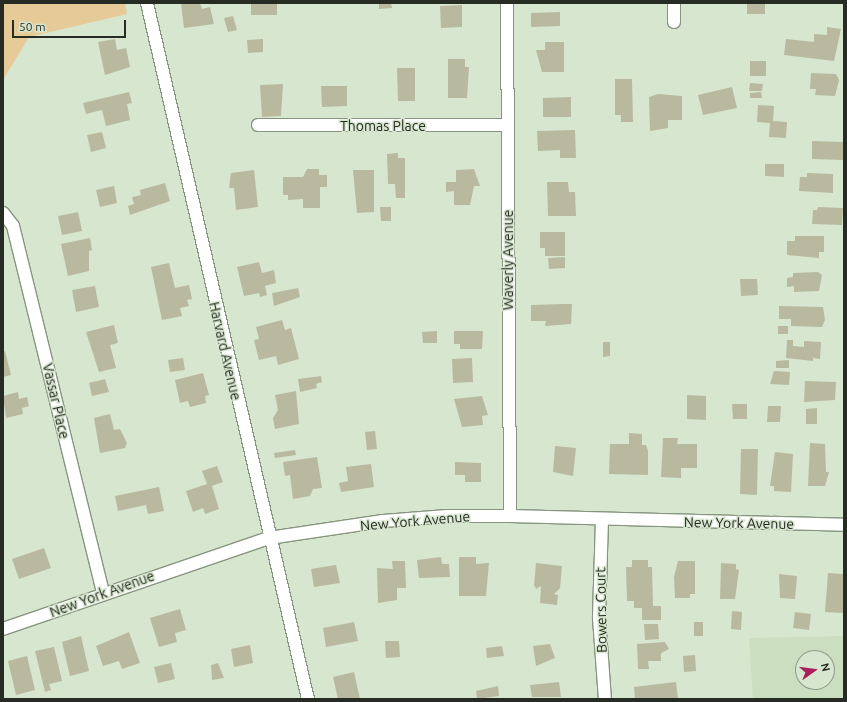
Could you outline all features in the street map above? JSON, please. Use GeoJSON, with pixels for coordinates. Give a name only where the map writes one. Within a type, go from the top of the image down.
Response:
{"type":"FeatureCollection","features":[{"type":"Feature","properties":{"kind":"street","name":"Harvard Avenue"},"geometry":{"type":"LineString","coordinates":[[147,3],[269,538],[308,699]]}},
{"type":"Feature","properties":{"kind":"street","name":"Waverly Avenue"},"geometry":{"type":"LineString","coordinates":[[507,3],[510,516]]}},
{"type":"Feature","properties":{"kind":"street"},"geometry":{"type":"LineString","coordinates":[[674,3],[674,22]]}},
{"type":"Feature","properties":{"kind":"street","name":"Thomas Place"},"geometry":{"type":"LineString","coordinates":[[258,125],[507,125]]}},
{"type":"Feature","properties":{"kind":"street","name":"Vassar Place"},"geometry":{"type":"LineString","coordinates":[[3,213],[14,226],[103,593]]}},
{"type":"Feature","properties":{"kind":"street","name":"New York Avenue"},"geometry":{"type":"LineString","coordinates":[[3,629],[103,593],[269,538],[426,518],[510,516],[602,520],[844,525]]}},
{"type":"Feature","properties":{"kind":"street","name":"Bowers Court"},"geometry":{"type":"LineString","coordinates":[[602,520],[599,618],[605,699]]}},
{"type":"Feature","properties":{"kind":"shaded area"},"geometry":{"type":"Polygon","coordinates":[[[3,3],[125,3],[127,14],[29,37],[3,80],[3,3]]]}},
{"type":"Feature","properties":{"kind":"shaded area"},"geometry":{"type":"Polygon","coordinates":[[[844,636],[844,699],[753,699],[749,638],[844,636]]]}},
{"type":"Feature","properties":{"kind":"building"},"geometry":{"type":"Polygon","coordinates":[[[181,3],[200,3],[202,9],[210,7],[214,24],[184,28],[181,3]]]}},
{"type":"Feature","properties":{"kind":"building"},"geometry":{"type":"Polygon","coordinates":[[[251,3],[277,3],[277,15],[251,15],[251,3]]]}},
{"type":"Feature","properties":{"kind":"building"},"geometry":{"type":"Polygon","coordinates":[[[379,3],[391,3],[392,8],[379,9],[379,3]]]}},
{"type":"Feature","properties":{"kind":"building"},"geometry":{"type":"Polygon","coordinates":[[[747,3],[765,3],[765,14],[747,14],[747,3]]]}},
{"type":"Feature","properties":{"kind":"building"},"geometry":{"type":"Polygon","coordinates":[[[462,5],[462,27],[441,28],[440,6],[462,5]]]}},
{"type":"Feature","properties":{"kind":"building"},"geometry":{"type":"Polygon","coordinates":[[[560,12],[560,26],[531,27],[531,13],[560,12]]]}},
{"type":"Feature","properties":{"kind":"building"},"geometry":{"type":"Polygon","coordinates":[[[233,16],[237,30],[228,32],[224,18],[233,16]]]}},
{"type":"Feature","properties":{"kind":"building"},"geometry":{"type":"Polygon","coordinates":[[[827,27],[841,29],[834,61],[784,55],[786,39],[814,42],[814,34],[827,35],[827,27]]]}},
{"type":"Feature","properties":{"kind":"building"},"geometry":{"type":"Polygon","coordinates":[[[115,39],[117,50],[126,48],[130,67],[105,75],[98,42],[115,39]]]}},
{"type":"Feature","properties":{"kind":"building"},"geometry":{"type":"Polygon","coordinates":[[[263,39],[263,52],[248,53],[247,40],[263,39]]]}},
{"type":"Feature","properties":{"kind":"building"},"geometry":{"type":"Polygon","coordinates":[[[545,42],[564,42],[564,72],[542,72],[536,50],[545,50],[545,42]]]}},
{"type":"Feature","properties":{"kind":"building"},"geometry":{"type":"Polygon","coordinates":[[[448,59],[465,59],[465,67],[469,67],[467,98],[448,98],[448,59]]]}},
{"type":"Feature","properties":{"kind":"building"},"geometry":{"type":"Polygon","coordinates":[[[750,61],[766,61],[766,76],[750,76],[750,61]]]}},
{"type":"Feature","properties":{"kind":"building"},"geometry":{"type":"Polygon","coordinates":[[[397,68],[415,68],[415,101],[398,101],[397,68]]]}},
{"type":"Feature","properties":{"kind":"building"},"geometry":{"type":"Polygon","coordinates":[[[811,73],[836,74],[839,80],[835,96],[815,95],[816,89],[810,89],[811,73]]]}},
{"type":"Feature","properties":{"kind":"building"},"geometry":{"type":"Polygon","coordinates":[[[615,79],[632,79],[633,122],[621,122],[621,115],[615,115],[615,79]]]}},
{"type":"Feature","properties":{"kind":"building"},"geometry":{"type":"Polygon","coordinates":[[[750,83],[763,84],[762,91],[749,91],[750,83]]]}},
{"type":"Feature","properties":{"kind":"building"},"geometry":{"type":"Polygon","coordinates":[[[283,84],[281,116],[262,117],[260,85],[283,84]]]}},
{"type":"Feature","properties":{"kind":"building"},"geometry":{"type":"Polygon","coordinates":[[[321,86],[347,86],[347,106],[322,107],[321,86]]]}},
{"type":"Feature","properties":{"kind":"building"},"geometry":{"type":"Polygon","coordinates":[[[732,87],[737,108],[703,115],[698,95],[732,87]]]}},
{"type":"Feature","properties":{"kind":"building"},"geometry":{"type":"Polygon","coordinates":[[[129,92],[132,103],[127,104],[130,120],[106,126],[102,110],[86,114],[83,103],[129,92]]]}},
{"type":"Feature","properties":{"kind":"building"},"geometry":{"type":"Polygon","coordinates":[[[761,92],[762,98],[750,98],[750,93],[761,92]]]}},
{"type":"Feature","properties":{"kind":"building"},"geometry":{"type":"Polygon","coordinates":[[[658,94],[682,96],[682,120],[668,120],[668,128],[650,131],[649,97],[658,94]]]}},
{"type":"Feature","properties":{"kind":"building"},"geometry":{"type":"Polygon","coordinates":[[[571,97],[571,117],[543,117],[543,98],[571,97]]]}},
{"type":"Feature","properties":{"kind":"building"},"geometry":{"type":"Polygon","coordinates":[[[758,105],[774,106],[773,121],[787,122],[786,138],[769,137],[770,123],[757,122],[758,105]]]}},
{"type":"Feature","properties":{"kind":"building"},"geometry":{"type":"Polygon","coordinates":[[[575,130],[576,158],[560,158],[560,150],[538,151],[537,131],[575,130]]]}},
{"type":"Feature","properties":{"kind":"building"},"geometry":{"type":"Polygon","coordinates":[[[102,132],[106,148],[91,152],[87,135],[102,132]]]}},
{"type":"Feature","properties":{"kind":"building"},"geometry":{"type":"Polygon","coordinates":[[[812,141],[844,142],[844,160],[812,159],[812,141]]]}},
{"type":"Feature","properties":{"kind":"building"},"geometry":{"type":"Polygon","coordinates":[[[398,153],[398,158],[405,158],[405,198],[396,198],[395,184],[388,184],[387,154],[398,153]]]}},
{"type":"Feature","properties":{"kind":"building"},"geometry":{"type":"Polygon","coordinates":[[[765,164],[784,164],[784,177],[765,176],[765,164]]]}},
{"type":"Feature","properties":{"kind":"building"},"geometry":{"type":"Polygon","coordinates":[[[307,169],[319,169],[319,175],[327,175],[327,187],[320,187],[320,208],[303,208],[303,199],[288,200],[288,195],[283,195],[283,177],[303,177],[307,169]]]}},
{"type":"Feature","properties":{"kind":"building"},"geometry":{"type":"Polygon","coordinates":[[[474,169],[480,186],[474,186],[470,205],[454,205],[454,191],[446,192],[446,182],[456,182],[456,170],[474,169]]]}},
{"type":"Feature","properties":{"kind":"building"},"geometry":{"type":"Polygon","coordinates":[[[254,170],[258,207],[236,210],[234,188],[229,188],[231,173],[254,170]]]}},
{"type":"Feature","properties":{"kind":"building"},"geometry":{"type":"Polygon","coordinates":[[[353,170],[374,170],[374,212],[357,213],[353,170]]]}},
{"type":"Feature","properties":{"kind":"building"},"geometry":{"type":"Polygon","coordinates":[[[807,173],[833,174],[833,193],[799,191],[800,177],[807,177],[807,173]]]}},
{"type":"Feature","properties":{"kind":"building"},"geometry":{"type":"Polygon","coordinates":[[[547,182],[568,182],[569,192],[575,192],[576,216],[548,216],[547,182]]]}},
{"type":"Feature","properties":{"kind":"building"},"geometry":{"type":"Polygon","coordinates":[[[165,183],[170,201],[130,215],[128,206],[134,204],[132,197],[141,195],[140,190],[165,183]]]}},
{"type":"Feature","properties":{"kind":"building"},"geometry":{"type":"Polygon","coordinates":[[[114,186],[117,203],[100,207],[96,190],[114,186]]]}},
{"type":"Feature","properties":{"kind":"building"},"geometry":{"type":"Polygon","coordinates":[[[380,207],[391,207],[391,221],[381,221],[380,207]]]}},
{"type":"Feature","properties":{"kind":"building"},"geometry":{"type":"Polygon","coordinates":[[[818,207],[843,208],[842,225],[812,224],[813,210],[817,210],[818,207]]]}},
{"type":"Feature","properties":{"kind":"building"},"geometry":{"type":"Polygon","coordinates":[[[78,212],[82,231],[62,235],[58,216],[78,212]]]}},
{"type":"Feature","properties":{"kind":"building"},"geometry":{"type":"Polygon","coordinates":[[[540,232],[565,232],[565,256],[545,256],[545,248],[540,248],[540,232]]]}},
{"type":"Feature","properties":{"kind":"building"},"geometry":{"type":"Polygon","coordinates":[[[795,236],[824,236],[824,252],[819,252],[819,258],[787,255],[787,241],[795,241],[795,236]]]}},
{"type":"Feature","properties":{"kind":"building"},"geometry":{"type":"Polygon","coordinates":[[[90,238],[92,250],[89,251],[89,271],[68,276],[61,244],[90,238]]]}},
{"type":"Feature","properties":{"kind":"building"},"geometry":{"type":"Polygon","coordinates":[[[565,257],[565,268],[549,269],[548,258],[565,257]]]}},
{"type":"Feature","properties":{"kind":"building"},"geometry":{"type":"Polygon","coordinates":[[[259,262],[262,273],[274,270],[276,283],[265,286],[267,295],[260,297],[259,293],[244,296],[237,267],[259,262]]]}},
{"type":"Feature","properties":{"kind":"building"},"geometry":{"type":"Polygon","coordinates":[[[169,263],[175,288],[189,285],[192,299],[187,300],[189,306],[180,308],[182,316],[162,320],[151,267],[169,263]]]}},
{"type":"Feature","properties":{"kind":"building"},"geometry":{"type":"Polygon","coordinates":[[[818,272],[822,275],[819,291],[794,292],[794,286],[787,287],[787,278],[793,277],[793,273],[818,272]]]}},
{"type":"Feature","properties":{"kind":"building"},"geometry":{"type":"Polygon","coordinates":[[[740,279],[757,279],[758,295],[741,296],[740,279]]]}},
{"type":"Feature","properties":{"kind":"building"},"geometry":{"type":"Polygon","coordinates":[[[95,286],[99,307],[76,312],[72,290],[95,286]]]}},
{"type":"Feature","properties":{"kind":"building"},"geometry":{"type":"Polygon","coordinates":[[[298,288],[300,297],[274,306],[272,293],[298,288]]]}},
{"type":"Feature","properties":{"kind":"building"},"geometry":{"type":"Polygon","coordinates":[[[572,304],[571,324],[545,326],[546,321],[531,321],[531,305],[572,304]]]}},
{"type":"Feature","properties":{"kind":"building"},"geometry":{"type":"Polygon","coordinates":[[[779,306],[823,307],[825,320],[822,327],[791,326],[791,319],[779,319],[779,306]]]}},
{"type":"Feature","properties":{"kind":"building"},"geometry":{"type":"Polygon","coordinates":[[[282,320],[285,330],[291,328],[299,359],[278,365],[276,356],[259,360],[254,340],[259,339],[256,327],[282,320]]]}},
{"type":"Feature","properties":{"kind":"building"},"geometry":{"type":"Polygon","coordinates":[[[114,325],[118,343],[110,345],[116,368],[99,372],[86,332],[114,325]]]}},
{"type":"Feature","properties":{"kind":"building"},"geometry":{"type":"Polygon","coordinates":[[[778,326],[788,326],[788,334],[778,334],[778,326]]]}},
{"type":"Feature","properties":{"kind":"building"},"geometry":{"type":"Polygon","coordinates":[[[437,331],[437,343],[423,343],[422,332],[437,331]]]}},
{"type":"Feature","properties":{"kind":"building"},"geometry":{"type":"Polygon","coordinates":[[[454,331],[483,331],[482,349],[460,349],[460,344],[454,344],[454,331]]]}},
{"type":"Feature","properties":{"kind":"building"},"geometry":{"type":"Polygon","coordinates":[[[787,340],[793,340],[793,346],[804,347],[804,341],[821,342],[820,359],[813,358],[813,361],[786,358],[787,340]]]}},
{"type":"Feature","properties":{"kind":"building"},"geometry":{"type":"Polygon","coordinates":[[[603,342],[610,342],[610,356],[603,357],[603,342]]]}},
{"type":"Feature","properties":{"kind":"building"},"geometry":{"type":"Polygon","coordinates":[[[5,351],[11,375],[3,377],[3,352],[5,351]]]}},
{"type":"Feature","properties":{"kind":"building"},"geometry":{"type":"Polygon","coordinates":[[[183,358],[185,370],[170,372],[168,360],[183,358]]]}},
{"type":"Feature","properties":{"kind":"building"},"geometry":{"type":"Polygon","coordinates":[[[472,358],[473,382],[453,383],[452,359],[472,358]]]}},
{"type":"Feature","properties":{"kind":"building"},"geometry":{"type":"Polygon","coordinates":[[[789,360],[789,368],[776,368],[776,361],[789,360]]]}},
{"type":"Feature","properties":{"kind":"building"},"geometry":{"type":"Polygon","coordinates":[[[774,371],[790,372],[789,385],[770,384],[774,371]]]}},
{"type":"Feature","properties":{"kind":"building"},"geometry":{"type":"Polygon","coordinates":[[[203,373],[209,395],[205,396],[206,403],[190,407],[188,401],[180,403],[175,380],[203,373]]]}},
{"type":"Feature","properties":{"kind":"building"},"geometry":{"type":"Polygon","coordinates":[[[321,376],[322,382],[316,384],[317,388],[300,392],[298,379],[321,376]]]}},
{"type":"Feature","properties":{"kind":"building"},"geometry":{"type":"Polygon","coordinates":[[[105,379],[109,392],[92,396],[89,383],[105,379]]]}},
{"type":"Feature","properties":{"kind":"building"},"geometry":{"type":"Polygon","coordinates":[[[805,381],[836,382],[835,400],[804,402],[805,381]]]}},
{"type":"Feature","properties":{"kind":"building"},"geometry":{"type":"Polygon","coordinates":[[[296,391],[299,424],[275,429],[273,418],[278,410],[275,395],[296,391]]]}},
{"type":"Feature","properties":{"kind":"building"},"geometry":{"type":"Polygon","coordinates":[[[18,392],[19,399],[27,397],[29,406],[22,408],[23,414],[6,418],[3,396],[18,392]]]}},
{"type":"Feature","properties":{"kind":"building"},"geometry":{"type":"Polygon","coordinates":[[[687,395],[706,396],[706,420],[687,419],[687,395]]]}},
{"type":"Feature","properties":{"kind":"building"},"geometry":{"type":"Polygon","coordinates":[[[482,396],[488,415],[482,416],[483,425],[462,427],[454,399],[482,396]]]}},
{"type":"Feature","properties":{"kind":"building"},"geometry":{"type":"Polygon","coordinates":[[[732,404],[747,404],[747,419],[733,419],[732,404]]]}},
{"type":"Feature","properties":{"kind":"building"},"geometry":{"type":"Polygon","coordinates":[[[768,406],[781,406],[780,422],[767,422],[768,406]]]}},
{"type":"Feature","properties":{"kind":"building"},"geometry":{"type":"Polygon","coordinates":[[[817,408],[817,424],[806,424],[806,409],[817,408]]]}},
{"type":"Feature","properties":{"kind":"building"},"geometry":{"type":"Polygon","coordinates":[[[110,414],[114,430],[120,429],[127,443],[125,448],[100,453],[94,418],[110,414]]]}},
{"type":"Feature","properties":{"kind":"building"},"geometry":{"type":"Polygon","coordinates":[[[375,431],[377,449],[367,450],[365,432],[375,431]]]}},
{"type":"Feature","properties":{"kind":"building"},"geometry":{"type":"Polygon","coordinates":[[[629,433],[642,434],[642,445],[646,445],[648,451],[648,475],[609,474],[610,444],[629,444],[629,433]]]}},
{"type":"Feature","properties":{"kind":"building"},"geometry":{"type":"Polygon","coordinates":[[[663,438],[678,438],[677,444],[697,444],[697,468],[681,468],[681,478],[661,477],[663,438]]]}},
{"type":"Feature","properties":{"kind":"building"},"geometry":{"type":"Polygon","coordinates":[[[810,443],[825,444],[826,472],[829,472],[825,486],[808,486],[810,443]]]}},
{"type":"Feature","properties":{"kind":"building"},"geometry":{"type":"Polygon","coordinates":[[[555,446],[576,448],[573,476],[553,472],[555,446]]]}},
{"type":"Feature","properties":{"kind":"building"},"geometry":{"type":"Polygon","coordinates":[[[741,449],[758,449],[757,495],[740,494],[741,449]]]}},
{"type":"Feature","properties":{"kind":"building"},"geometry":{"type":"Polygon","coordinates":[[[295,450],[296,455],[275,458],[274,453],[295,450]]]}},
{"type":"Feature","properties":{"kind":"building"},"geometry":{"type":"Polygon","coordinates":[[[775,452],[793,454],[791,492],[774,491],[774,486],[770,486],[775,452]]]}},
{"type":"Feature","properties":{"kind":"building"},"geometry":{"type":"Polygon","coordinates":[[[317,457],[322,488],[313,489],[310,496],[293,499],[290,475],[285,476],[283,462],[317,457]]]}},
{"type":"Feature","properties":{"kind":"building"},"geometry":{"type":"Polygon","coordinates":[[[455,462],[481,463],[481,482],[465,482],[465,475],[455,475],[455,462]]]}},
{"type":"Feature","properties":{"kind":"building"},"geometry":{"type":"Polygon","coordinates":[[[371,464],[374,487],[341,492],[339,483],[348,481],[346,467],[371,464]]]}},
{"type":"Feature","properties":{"kind":"building"},"geometry":{"type":"Polygon","coordinates":[[[217,466],[223,482],[212,486],[219,509],[205,514],[203,508],[193,512],[186,491],[207,484],[202,471],[217,466]]]}},
{"type":"Feature","properties":{"kind":"building"},"geometry":{"type":"Polygon","coordinates":[[[159,487],[164,511],[148,514],[146,505],[118,511],[115,496],[159,487]]]}},
{"type":"Feature","properties":{"kind":"building"},"geometry":{"type":"Polygon","coordinates":[[[44,548],[51,568],[19,579],[12,559],[44,548]]]}},
{"type":"Feature","properties":{"kind":"building"},"geometry":{"type":"Polygon","coordinates":[[[441,557],[442,564],[449,564],[450,577],[419,578],[417,560],[441,557]]]}},
{"type":"Feature","properties":{"kind":"building"},"geometry":{"type":"Polygon","coordinates":[[[459,557],[476,557],[476,564],[489,563],[486,596],[459,596],[459,557]]]}},
{"type":"Feature","properties":{"kind":"building"},"geometry":{"type":"Polygon","coordinates":[[[632,560],[648,560],[648,567],[652,567],[653,606],[661,606],[661,620],[642,620],[642,608],[634,608],[634,601],[627,601],[626,567],[632,567],[632,560]]]}},
{"type":"Feature","properties":{"kind":"building"},"geometry":{"type":"Polygon","coordinates":[[[392,561],[405,561],[406,588],[397,588],[397,600],[378,603],[377,568],[393,569],[392,561]]]}},
{"type":"Feature","properties":{"kind":"building"},"geometry":{"type":"Polygon","coordinates":[[[678,561],[695,561],[695,594],[690,594],[690,598],[675,598],[674,577],[678,561]]]}},
{"type":"Feature","properties":{"kind":"building"},"geometry":{"type":"Polygon","coordinates":[[[536,563],[562,566],[560,588],[554,594],[558,595],[557,605],[540,603],[541,586],[536,589],[534,585],[536,563]]]}},
{"type":"Feature","properties":{"kind":"building"},"geometry":{"type":"Polygon","coordinates":[[[721,563],[736,564],[736,569],[739,570],[735,599],[720,599],[721,563]]]}},
{"type":"Feature","properties":{"kind":"building"},"geometry":{"type":"Polygon","coordinates":[[[336,565],[340,583],[314,587],[311,569],[336,565]]]}},
{"type":"Feature","properties":{"kind":"building"},"geometry":{"type":"Polygon","coordinates":[[[828,573],[843,574],[843,613],[825,612],[828,573]]]}},
{"type":"Feature","properties":{"kind":"building"},"geometry":{"type":"Polygon","coordinates":[[[779,574],[797,576],[795,599],[780,598],[779,574]]]}},
{"type":"Feature","properties":{"kind":"building"},"geometry":{"type":"Polygon","coordinates":[[[180,609],[186,630],[175,633],[177,642],[159,647],[150,618],[180,609]]]}},
{"type":"Feature","properties":{"kind":"building"},"geometry":{"type":"Polygon","coordinates":[[[732,611],[742,612],[741,630],[731,629],[732,611]]]}},
{"type":"Feature","properties":{"kind":"building"},"geometry":{"type":"Polygon","coordinates":[[[795,612],[811,614],[809,630],[793,628],[795,612]]]}},
{"type":"Feature","properties":{"kind":"building"},"geometry":{"type":"Polygon","coordinates":[[[354,622],[358,641],[326,647],[323,628],[354,622]]]}},
{"type":"Feature","properties":{"kind":"building"},"geometry":{"type":"Polygon","coordinates":[[[694,622],[703,622],[703,636],[694,636],[694,622]]]}},
{"type":"Feature","properties":{"kind":"building"},"geometry":{"type":"Polygon","coordinates":[[[644,624],[658,624],[659,639],[645,640],[644,624]]]}},
{"type":"Feature","properties":{"kind":"building"},"geometry":{"type":"Polygon","coordinates":[[[129,632],[140,663],[122,669],[119,661],[103,666],[96,646],[129,632]]]}},
{"type":"Feature","properties":{"kind":"building"},"geometry":{"type":"Polygon","coordinates":[[[81,636],[89,671],[70,676],[62,642],[81,636]]]}},
{"type":"Feature","properties":{"kind":"building"},"geometry":{"type":"Polygon","coordinates":[[[385,641],[399,641],[400,657],[386,658],[385,641]]]}},
{"type":"Feature","properties":{"kind":"building"},"geometry":{"type":"Polygon","coordinates":[[[665,642],[669,649],[661,653],[661,661],[648,661],[649,669],[638,669],[637,644],[665,642]]]}},
{"type":"Feature","properties":{"kind":"building"},"geometry":{"type":"Polygon","coordinates":[[[550,644],[555,658],[536,666],[533,646],[550,644]]]}},
{"type":"Feature","properties":{"kind":"building"},"geometry":{"type":"Polygon","coordinates":[[[250,645],[253,663],[234,667],[231,649],[250,645]]]}},
{"type":"Feature","properties":{"kind":"building"},"geometry":{"type":"Polygon","coordinates":[[[502,646],[504,656],[487,658],[486,648],[502,646]]]}},
{"type":"Feature","properties":{"kind":"building"},"geometry":{"type":"Polygon","coordinates":[[[54,647],[62,681],[49,684],[51,690],[45,692],[35,651],[54,647]]]}},
{"type":"Feature","properties":{"kind":"building"},"geometry":{"type":"Polygon","coordinates":[[[695,655],[696,671],[684,672],[683,656],[695,655]]]}},
{"type":"Feature","properties":{"kind":"building"},"geometry":{"type":"Polygon","coordinates":[[[27,656],[35,690],[16,695],[8,661],[27,656]]]}},
{"type":"Feature","properties":{"kind":"building"},"geometry":{"type":"Polygon","coordinates":[[[171,663],[175,679],[158,683],[154,667],[171,663]]]}},
{"type":"Feature","properties":{"kind":"building"},"geometry":{"type":"Polygon","coordinates":[[[218,663],[224,678],[212,680],[211,665],[218,663]]]}},
{"type":"Feature","properties":{"kind":"building"},"geometry":{"type":"Polygon","coordinates":[[[354,672],[360,699],[338,699],[333,677],[354,672]]]}},
{"type":"Feature","properties":{"kind":"building"},"geometry":{"type":"Polygon","coordinates":[[[559,682],[561,697],[532,697],[530,685],[559,682]]]}},
{"type":"Feature","properties":{"kind":"building"},"geometry":{"type":"Polygon","coordinates":[[[676,682],[678,699],[635,699],[634,687],[676,682]]]}},
{"type":"Feature","properties":{"kind":"building"},"geometry":{"type":"Polygon","coordinates":[[[498,686],[499,696],[477,699],[476,691],[498,686]]]}}]}
